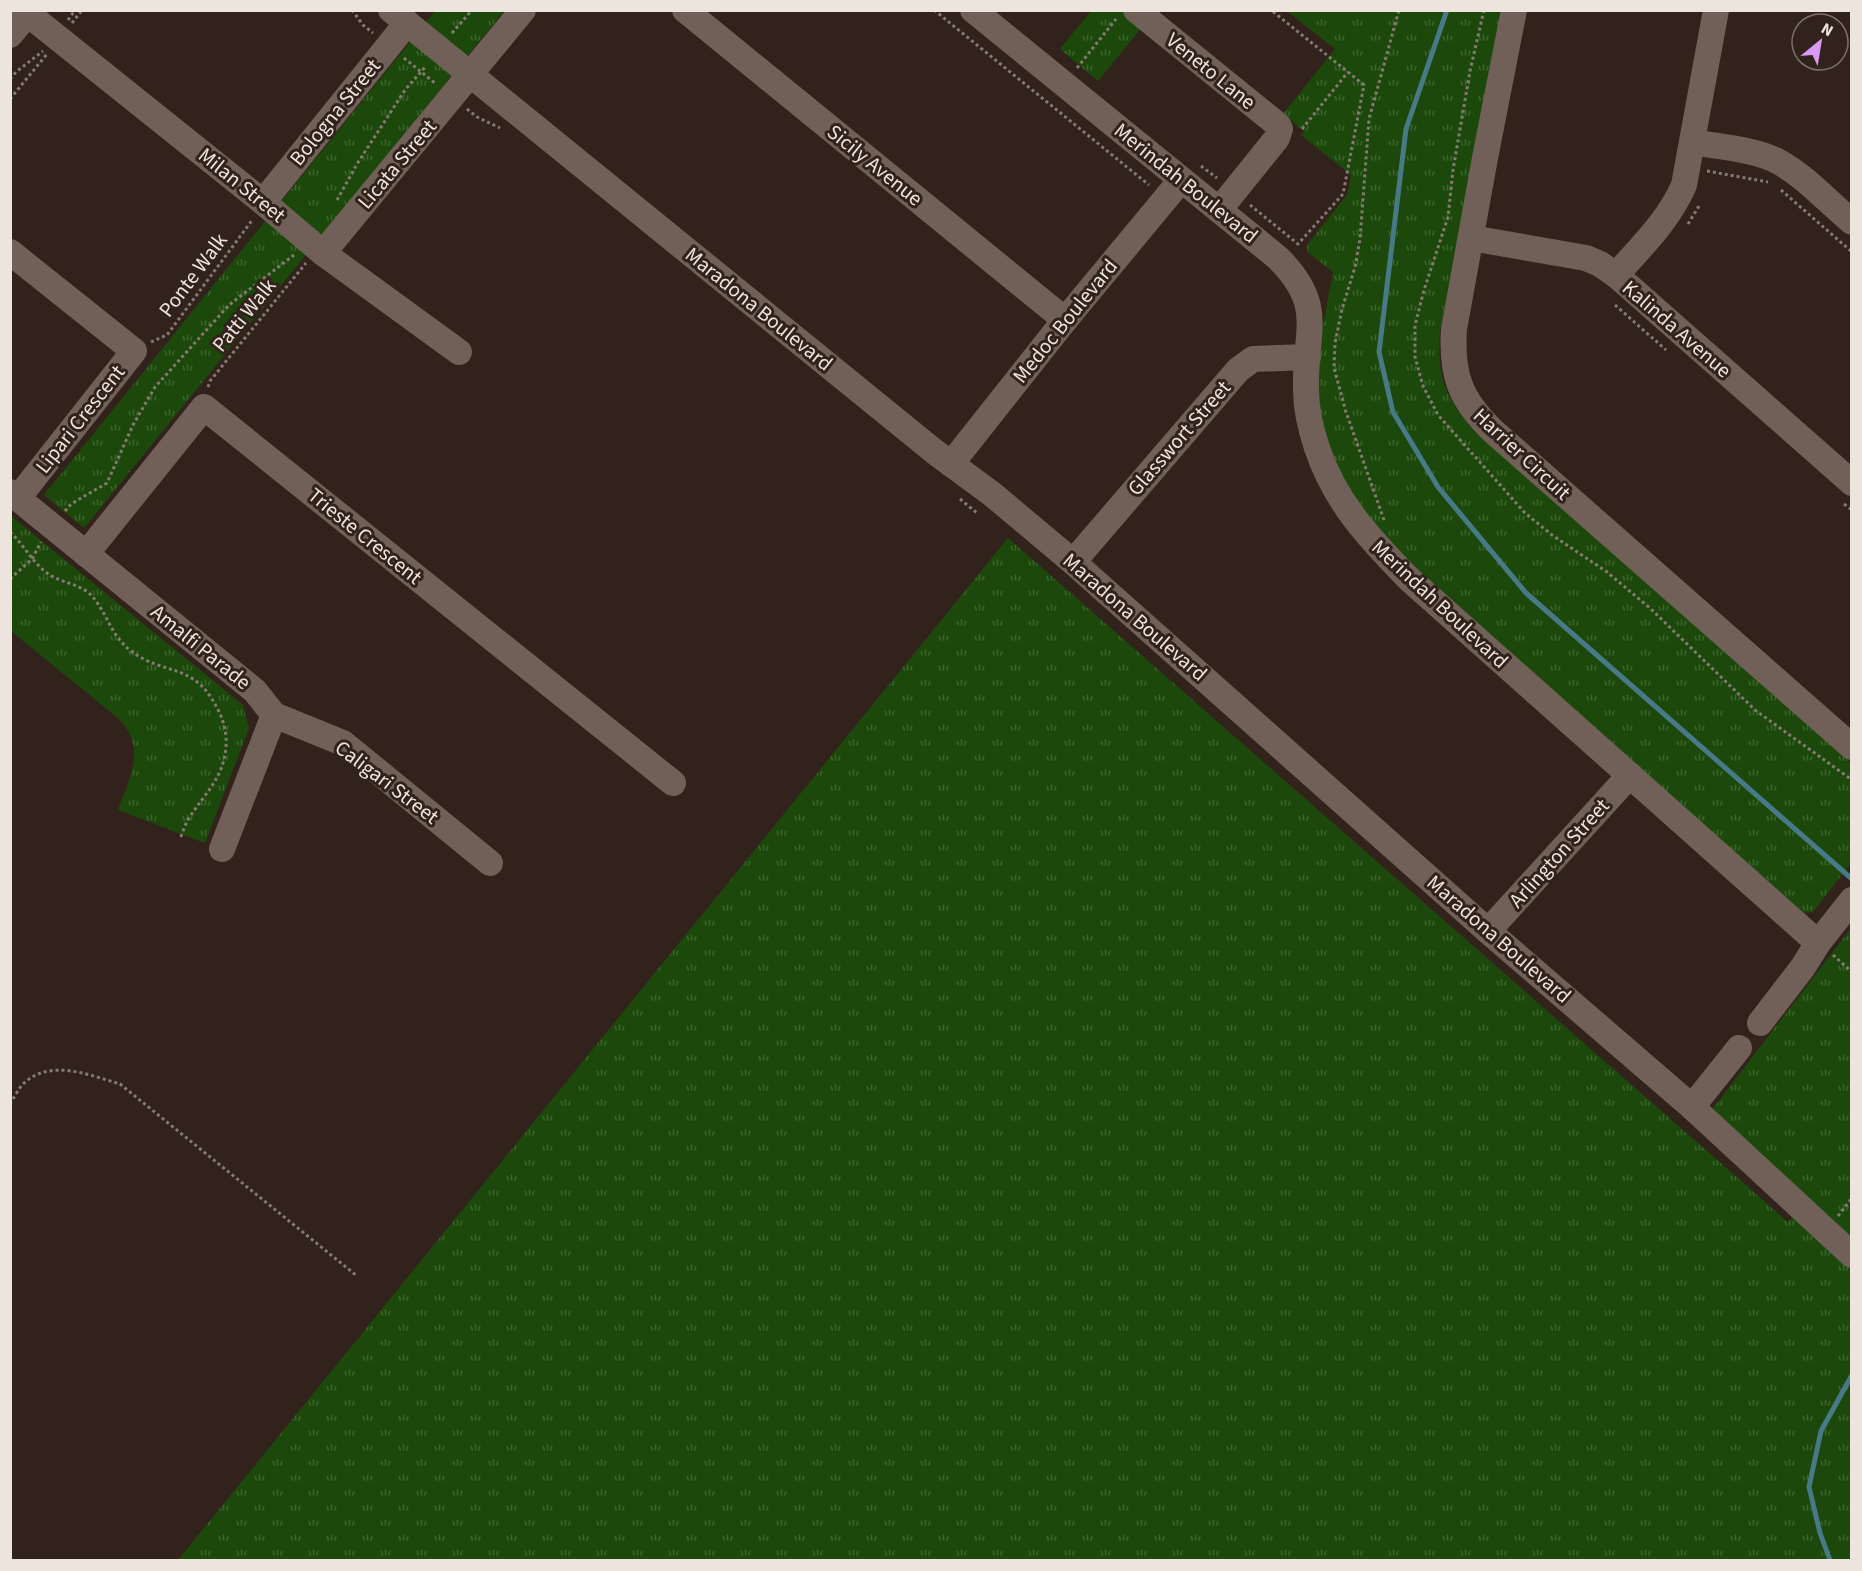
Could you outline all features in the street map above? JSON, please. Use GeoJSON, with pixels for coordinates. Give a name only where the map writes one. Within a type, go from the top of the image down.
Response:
{"type":"FeatureCollection","features":[{"type":"Feature","properties":{"kind":"street","name":"Licata Street"},"geometry":{"type":"LineString","coordinates":[[315,246],[471,75],[523,10]]}},
{"type":"Feature","properties":{"kind":"street","name":"Sicily Avenue"},"geometry":{"type":"LineString","coordinates":[[685,10],[1065,320]]}},
{"type":"Feature","properties":{"kind":"street","name":"Merindah Boulevard"},"geometry":{"type":"LineString","coordinates":[[973,10],[1278,258],[1300,284],[1306,298],[1311,324],[1306,389],[1316,447],[1330,480],[1347,510],[1371,541],[1408,578],[1820,940]]}},
{"type":"Feature","properties":{"kind":"street","name":"Harrier Circuit"},"geometry":{"type":"LineString","coordinates":[[1514,10],[1454,329],[1452,354],[1456,377],[1465,399],[1478,417],[1851,747]]}},
{"type":"Feature","properties":{"kind":"street"},"geometry":{"type":"LineString","coordinates":[[1616,275],[1673,208],[1684,185],[1716,10]]}},
{"type":"Feature","properties":{"kind":"street"},"geometry":{"type":"LineString","coordinates":[[10,35],[29,12]]}},
{"type":"Feature","properties":{"kind":"street","name":"Milan Street"},"geometry":{"type":"LineString","coordinates":[[29,12],[315,246],[459,352]]}},
{"type":"Feature","properties":{"kind":"street","name":"Veneto Lane"},"geometry":{"type":"LineString","coordinates":[[1126,15],[1278,125],[1279,135]]}},
{"type":"Feature","properties":{"kind":"street","name":"Maradona Boulevard"},"geometry":{"type":"LineString","coordinates":[[399,17],[951,464],[992,494],[1073,562],[1488,931],[1692,1107],[1851,1256]]}},
{"type":"Feature","properties":{"kind":"street","name":"Bologna Street"},"geometry":{"type":"LineString","coordinates":[[263,202],[399,17]]}},
{"type":"Feature","properties":{"kind":"street"},"geometry":{"type":"LineString","coordinates":[[1219,210],[1279,135]]}},
{"type":"Feature","properties":{"kind":"street"},"geometry":{"type":"LineString","coordinates":[[1692,142],[1764,155],[1778,161],[1791,169],[1851,222]]}},
{"type":"Feature","properties":{"kind":"street","name":"Medoc Boulevard"},"geometry":{"type":"LineString","coordinates":[[951,464],[1065,320],[1181,180]]}},
{"type":"Feature","properties":{"kind":"street","name":"Kalinda Avenue"},"geometry":{"type":"LineString","coordinates":[[1471,238],[1586,258],[1600,264],[1616,275],[1851,483]]}},
{"type":"Feature","properties":{"kind":"street","name":"Lipari Crescent"},"geometry":{"type":"LineString","coordinates":[[10,252],[134,351],[14,495]]}},
{"type":"Feature","properties":{"kind":"street","name":"Glasswort Street"},"geometry":{"type":"LineString","coordinates":[[1073,562],[1238,370],[1253,359],[1308,357]]}},
{"type":"Feature","properties":{"kind":"street"},"geometry":{"type":"LineString","coordinates":[[86,554],[204,407]]}},
{"type":"Feature","properties":{"kind":"street","name":"Trieste Crescent"},"geometry":{"type":"LineString","coordinates":[[204,407],[673,783]]}},
{"type":"Feature","properties":{"kind":"street","name":"Amalfi Parade"},"geometry":{"type":"LineString","coordinates":[[14,495],[255,691],[274,715]]}},
{"type":"Feature","properties":{"kind":"street"},"geometry":{"type":"LineString","coordinates":[[222,849],[274,715]]}},
{"type":"Feature","properties":{"kind":"street","name":"Caligari Street"},"geometry":{"type":"LineString","coordinates":[[274,715],[343,743],[490,863]]}},
{"type":"Feature","properties":{"kind":"street","name":"Arlington Street"},"geometry":{"type":"LineString","coordinates":[[1488,931],[1630,775]]}},
{"type":"Feature","properties":{"kind":"street"},"geometry":{"type":"LineString","coordinates":[[1760,1023],[1851,900]]}},
{"type":"Feature","properties":{"kind":"street"},"geometry":{"type":"LineString","coordinates":[[1692,1107],[1739,1048]]}},
{"type":"Feature","properties":{"kind":"path"},"geometry":{"type":"LineString","coordinates":[[332,206],[405,90],[472,10]]}},
{"type":"Feature","properties":{"kind":"path"},"geometry":{"type":"LineString","coordinates":[[934,10],[1149,185]]}},
{"type":"Feature","properties":{"kind":"path"},"geometry":{"type":"LineString","coordinates":[[1245,201],[1298,244],[1343,194],[1364,85],[1271,10]]}},
{"type":"Feature","properties":{"kind":"path"},"geometry":{"type":"LineString","coordinates":[[1387,526],[1346,412],[1334,368],[1335,343],[1360,239],[1369,119],[1400,10]]}},
{"type":"Feature","properties":{"kind":"path"},"geometry":{"type":"LineString","coordinates":[[1484,10],[1470,71],[1453,170],[1448,218],[1415,325],[1415,357],[1423,386],[1438,415],[1525,513],[1552,535],[1588,558],[1622,584],[1755,710],[1851,780]]}},
{"type":"Feature","properties":{"kind":"path"},"geometry":{"type":"LineString","coordinates":[[1077,68],[1126,15]]}},
{"type":"Feature","properties":{"kind":"path"},"geometry":{"type":"LineString","coordinates":[[1279,135],[1293,140],[1348,72]]}},
{"type":"Feature","properties":{"kind":"path"},"geometry":{"type":"LineString","coordinates":[[1705,180],[1707,170],[1769,182],[1780,189],[1851,252]]}},
{"type":"Feature","properties":{"kind":"path"},"geometry":{"type":"LineString","coordinates":[[1684,229],[1698,209],[1700,200]]}},
{"type":"Feature","properties":{"kind":"path","name":"Ponte Walk"},"geometry":{"type":"LineString","coordinates":[[134,351],[167,335],[250,225],[263,202]]}},
{"type":"Feature","properties":{"kind":"path"},"geometry":{"type":"LineString","coordinates":[[10,579],[32,559],[52,526],[71,504],[107,483],[133,425],[155,387],[229,306],[292,259],[315,246]]}},
{"type":"Feature","properties":{"kind":"path","name":"Patti Walk"},"geometry":{"type":"LineString","coordinates":[[204,407],[210,381],[305,264],[315,246]]}},
{"type":"Feature","properties":{"kind":"path"},"geometry":{"type":"LineString","coordinates":[[1611,300],[1623,312]]}},
{"type":"Feature","properties":{"kind":"path"},"geometry":{"type":"LineString","coordinates":[[10,532],[24,546],[32,559],[54,578],[83,588],[92,596],[111,629],[131,651],[152,663],[193,677],[213,700],[221,715],[226,733],[223,763],[216,782],[187,820],[180,839]]}},
{"type":"Feature","properties":{"kind":"path"},"geometry":{"type":"LineString","coordinates":[[1820,940],[1829,952],[1851,972]]}},
{"type":"Feature","properties":{"kind":"path"},"geometry":{"type":"LineString","coordinates":[[10,1104],[22,1084],[44,1070],[74,1071],[120,1084],[357,1276]]}},
{"type":"Feature","properties":{"kind":"green space"},"geometry":{"type":"Polygon","coordinates":[[[435,11],[504,11],[84,528],[44,495],[435,11]]]}},
{"type":"Feature","properties":{"kind":"green space"},"geometry":{"type":"Polygon","coordinates":[[[1091,11],[1155,11],[1098,81],[1060,49],[1091,11]]]}},
{"type":"Feature","properties":{"kind":"green space"},"geometry":{"type":"Polygon","coordinates":[[[1287,11],[1501,11],[1440,331],[1440,361],[1445,385],[1449,396],[1474,431],[1851,763],[1851,863],[1813,912],[1802,913],[1385,547],[1329,458],[1316,389],[1321,335],[1333,272],[1307,252],[1307,245],[1347,195],[1351,175],[1301,135],[1304,131],[1283,114],[1335,49],[1287,11]]]}},
{"type":"Feature","properties":{"kind":"green space"},"geometry":{"type":"Polygon","coordinates":[[[11,516],[243,705],[249,728],[205,843],[118,810],[134,763],[132,741],[127,730],[119,719],[11,631],[11,516]]]}},
{"type":"Feature","properties":{"kind":"green space"},"geometry":{"type":"Polygon","coordinates":[[[1008,538],[1788,1222],[1800,1208],[1705,1119],[1851,928],[1851,1560],[178,1560],[1008,538]]]}},
{"type":"Feature","properties":{"kind":"waterway"},"geometry":{"type":"LineString","coordinates":[[1447,10],[1406,129],[1379,352],[1393,412],[1438,487],[1526,593],[1852,879]]}},
{"type":"Feature","properties":{"kind":"waterway"},"geometry":{"type":"LineString","coordinates":[[1830,1560],[1820,1533],[1809,1487],[1821,1431],[1852,1375]]}}]}
